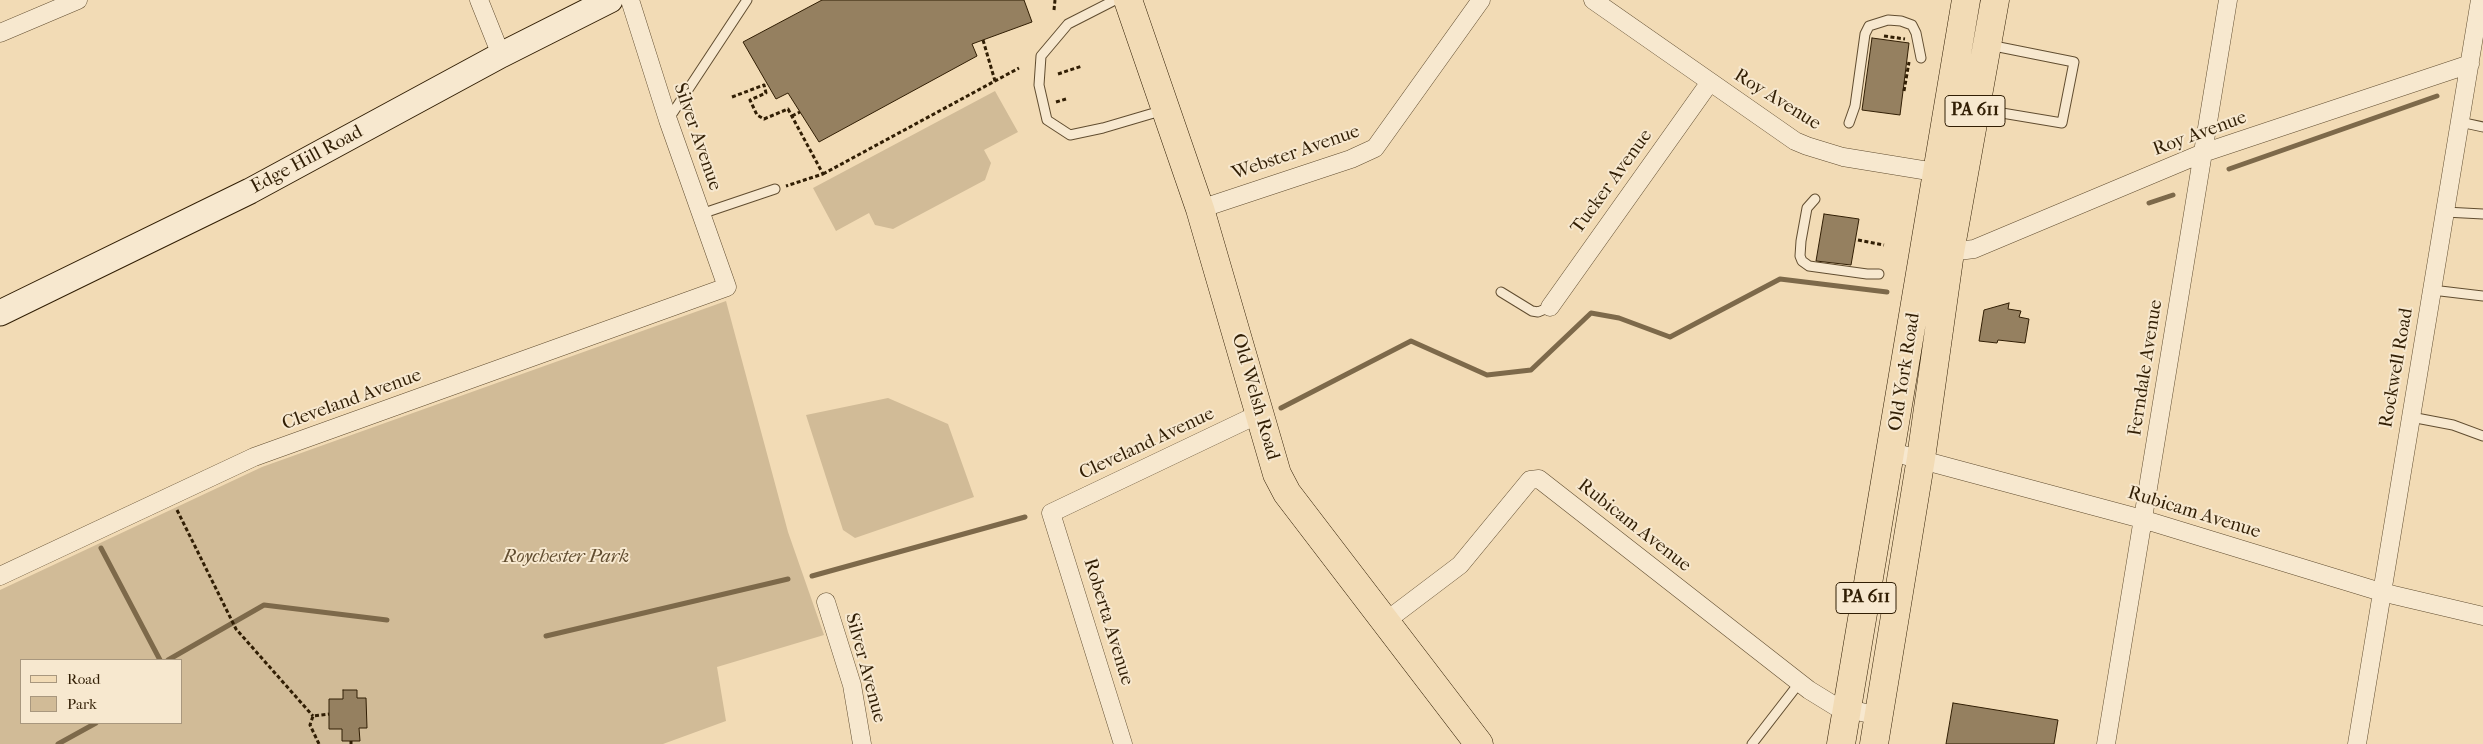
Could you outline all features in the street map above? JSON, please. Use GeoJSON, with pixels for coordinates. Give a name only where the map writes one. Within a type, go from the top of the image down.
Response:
{"type":"FeatureCollection","features":[{"type":"Feature","properties":{"kind":"main road","name":"Edge Hill Road"},"geometry":{"type":"LineString","coordinates":[[0,313],[250,191],[501,55],[610,0]]}},
{"type":"Feature","properties":{"kind":"main road","name":"Old Welsh Road"},"geometry":{"type":"LineString","coordinates":[[1128,0],[1164,110],[1200,209],[1277,474],[1287,493],[1386,621],[1476,743]]}},
{"type":"Feature","properties":{"kind":"main road","name":"Old York Road"},"geometry":{"type":"LineString","coordinates":[[1842,744],[1966,0]]}},
{"type":"Feature","properties":{"kind":"main road","name":"Old York Road"},"geometry":{"type":"LineString","coordinates":[[1874,744],[1921,458],[1962,178],[1995,0]]}},
{"type":"Feature","properties":{"kind":"street"},"geometry":{"type":"LineString","coordinates":[[0,33],[78,0]]}},
{"type":"Feature","properties":{"kind":"street"},"geometry":{"type":"LineString","coordinates":[[479,0],[501,55]]}},
{"type":"Feature","properties":{"kind":"street","name":"Silver Avenue"},"geometry":{"type":"LineString","coordinates":[[630,0],[668,120],[727,287]]}},
{"type":"Feature","properties":{"kind":"street","name":"Webster Avenue"},"geometry":{"type":"LineString","coordinates":[[1200,209],[1351,159],[1375,148],[1481,0]]}},
{"type":"Feature","properties":{"kind":"street","name":"Roy Avenue"},"geometry":{"type":"LineString","coordinates":[[1593,0],[1710,82],[1807,146],[1843,157],[1962,178]]}},
{"type":"Feature","properties":{"kind":"street","name":"Ferndale Avenue"},"geometry":{"type":"LineString","coordinates":[[2106,744],[2228,0]]}},
{"type":"Feature","properties":{"kind":"street","name":"Rockwell Road"},"geometry":{"type":"LineString","coordinates":[[2358,744],[2381,592],[2480,0]]}},
{"type":"Feature","properties":{"kind":"street","name":"Roy Avenue"},"geometry":{"type":"LineString","coordinates":[[1950,252],[1974,249],[2204,154],[2470,64]]}},
{"type":"Feature","properties":{"kind":"street","name":"Tucker Avenue"},"geometry":{"type":"LineString","coordinates":[[1550,307],[1710,82]]}},
{"type":"Feature","properties":{"kind":"street","name":"Cleveland Avenue"},"geometry":{"type":"LineString","coordinates":[[0,576],[254,457],[727,287]]}},
{"type":"Feature","properties":{"kind":"street","name":"Cleveland Avenue"},"geometry":{"type":"LineString","coordinates":[[1051,512],[1260,413]]}},
{"type":"Feature","properties":{"kind":"street","name":"Rubicam Avenue"},"geometry":{"type":"LineString","coordinates":[[1892,452],[1921,458],[2142,519],[2381,592],[2483,616]]}},
{"type":"Feature","properties":{"kind":"street","name":"Rubicam Avenue"},"geometry":{"type":"LineString","coordinates":[[1386,621],[1460,565],[1530,480],[1539,479],[1800,682],[1835,706],[1878,716]]}},
{"type":"Feature","properties":{"kind":"street","name":"Roberta Avenue"},"geometry":{"type":"LineString","coordinates":[[1051,512],[1123,744]]}},
{"type":"Feature","properties":{"kind":"street","name":"Silver Avenue"},"geometry":{"type":"LineString","coordinates":[[826,602],[852,685],[862,744]]}},
{"type":"Feature","properties":{"kind":"lane"},"geometry":{"type":"LineString","coordinates":[[668,120],[747,0]]}},
{"type":"Feature","properties":{"kind":"lane"},"geometry":{"type":"LineString","coordinates":[[1115,0],[1068,24],[1040,56],[1039,85],[1048,120],[1070,135],[1103,128],[1164,110]]}},
{"type":"Feature","properties":{"kind":"lane"},"geometry":{"type":"LineString","coordinates":[[1850,123],[1855,106],[1865,34],[1869,26],[1888,20],[1901,21],[1912,25],[1916,33],[1921,58]]}},
{"type":"Feature","properties":{"kind":"lane"},"geometry":{"type":"LineString","coordinates":[[1975,108],[2062,123],[2074,62],[1987,45]]}},
{"type":"Feature","properties":{"kind":"lane"},"geometry":{"type":"LineString","coordinates":[[2460,122],[2483,127]]}},
{"type":"Feature","properties":{"kind":"lane"},"geometry":{"type":"LineString","coordinates":[[701,214],[775,190]]}},
{"type":"Feature","properties":{"kind":"lane"},"geometry":{"type":"LineString","coordinates":[[1815,199],[1807,208],[1801,241],[1800,256],[1802,261],[1809,266],[1879,274]]}},
{"type":"Feature","properties":{"kind":"lane"},"geometry":{"type":"LineString","coordinates":[[2445,212],[2483,214]]}},
{"type":"Feature","properties":{"kind":"lane"},"geometry":{"type":"LineString","coordinates":[[2432,290],[2483,296]]}},
{"type":"Feature","properties":{"kind":"lane"},"geometry":{"type":"LineString","coordinates":[[1501,292],[1532,311],[1538,312],[1550,307]]}},
{"type":"Feature","properties":{"kind":"lane"},"geometry":{"type":"LineString","coordinates":[[2410,417],[2452,426],[2483,436]]}},
{"type":"Feature","properties":{"kind":"lane"},"geometry":{"type":"LineString","coordinates":[[1752,744],[1800,682]]}},
{"type":"Feature","properties":{"kind":"path"},"geometry":{"type":"LineString","coordinates":[[1054,10],[1055,0]]}},
{"type":"Feature","properties":{"kind":"path"},"geometry":{"type":"LineString","coordinates":[[1881,36],[1907,39],[1911,45]]}},
{"type":"Feature","properties":{"kind":"path"},"geometry":{"type":"LineString","coordinates":[[983,40],[995,81]]}},
{"type":"Feature","properties":{"kind":"path"},"geometry":{"type":"LineString","coordinates":[[1904,91],[1910,53]]}},
{"type":"Feature","properties":{"kind":"path"},"geometry":{"type":"LineString","coordinates":[[1058,74],[1082,66]]}},
{"type":"Feature","properties":{"kind":"path"},"geometry":{"type":"LineString","coordinates":[[775,190],[824,174],[1018,68]]}},
{"type":"Feature","properties":{"kind":"path"},"geometry":{"type":"LineString","coordinates":[[732,97],[764,86],[766,93],[750,100],[756,115],[764,119],[788,109],[824,174]]}},
{"type":"Feature","properties":{"kind":"path"},"geometry":{"type":"LineString","coordinates":[[1055,102],[1066,98]]}},
{"type":"Feature","properties":{"kind":"path"},"geometry":{"type":"LineString","coordinates":[[792,116],[800,112]]}},
{"type":"Feature","properties":{"kind":"path"},"geometry":{"type":"LineString","coordinates":[[1858,240],[1884,245]]}},
{"type":"Feature","properties":{"kind":"path"},"geometry":{"type":"LineString","coordinates":[[174,504],[236,629],[313,716]]}},
{"type":"Feature","properties":{"kind":"path"},"geometry":{"type":"LineString","coordinates":[[313,716],[329,714]]}},
{"type":"Feature","properties":{"kind":"path"},"geometry":{"type":"LineString","coordinates":[[313,716],[310,726],[318,744]]}},
{"type":"Feature","properties":{"kind":"green space"},"geometry":{"type":"Polygon","coordinates":[[[995,91],[1018,132],[984,150],[991,163],[985,180],[893,229],[875,225],[869,213],[836,231],[813,188],[995,91]]]}},
{"type":"Feature","properties":{"kind":"green space","name":"Roychester Park"},"geometry":{"type":"Polygon","coordinates":[[[726,301],[788,532],[824,635],[717,667],[726,721],[663,744],[0,744],[0,590],[262,467],[726,301]]]}},
{"type":"Feature","properties":{"kind":"green space"},"geometry":{"type":"Polygon","coordinates":[[[888,398],[948,424],[974,497],[855,538],[843,530],[806,415],[888,398]]]}},
{"type":"Feature","properties":{"kind":"building"},"geometry":{"type":"Polygon","coordinates":[[[822,0],[1024,0],[1032,22],[972,44],[977,56],[819,142],[788,93],[776,99],[743,42],[822,0]]]}},
{"type":"Feature","properties":{"kind":"building"},"geometry":{"type":"Polygon","coordinates":[[[1872,38],[1909,43],[1900,115],[1862,110],[1872,38]]]}},
{"type":"Feature","properties":{"kind":"building"},"geometry":{"type":"Polygon","coordinates":[[[1824,214],[1859,219],[1851,265],[1816,261],[1824,214]]]}},
{"type":"Feature","properties":{"kind":"building"},"geometry":{"type":"Polygon","coordinates":[[[2009,303],[2008,309],[2021,311],[2019,317],[2029,319],[2025,343],[1998,340],[1997,343],[1979,341],[1984,310],[2009,303]]]}},
{"type":"Feature","properties":{"kind":"building"},"geometry":{"type":"Polygon","coordinates":[[[343,690],[357,690],[357,698],[366,698],[367,728],[359,728],[360,741],[342,741],[342,729],[329,729],[329,699],[343,699],[343,690]]]}},
{"type":"Feature","properties":{"kind":"building"},"geometry":{"type":"Polygon","coordinates":[[[1953,703],[2058,720],[2054,744],[1946,744],[1953,703]]]}},
{"type":"Feature","properties":{"kind":"waterway"},"geometry":{"type":"LineString","coordinates":[[2229,169],[2437,96]]}},
{"type":"Feature","properties":{"kind":"waterway"},"geometry":{"type":"LineString","coordinates":[[2149,203],[2173,195]]}},
{"type":"Feature","properties":{"kind":"waterway"},"geometry":{"type":"LineString","coordinates":[[1281,408],[1411,341],[1487,375],[1531,370],[1591,313],[1619,318],[1670,337],[1780,279],[1887,292]]}},
{"type":"Feature","properties":{"kind":"waterway"},"geometry":{"type":"LineString","coordinates":[[812,576],[1025,517]]}},
{"type":"Feature","properties":{"kind":"waterway"},"geometry":{"type":"LineString","coordinates":[[101,548],[159,659]]}},
{"type":"Feature","properties":{"kind":"waterway"},"geometry":{"type":"LineString","coordinates":[[546,636],[788,579]]}},
{"type":"Feature","properties":{"kind":"waterway"},"geometry":{"type":"LineString","coordinates":[[170,659],[264,605],[387,620]]}},
{"type":"Feature","properties":{"kind":"waterway"},"geometry":{"type":"LineString","coordinates":[[58,744],[94,724]]}}]}
